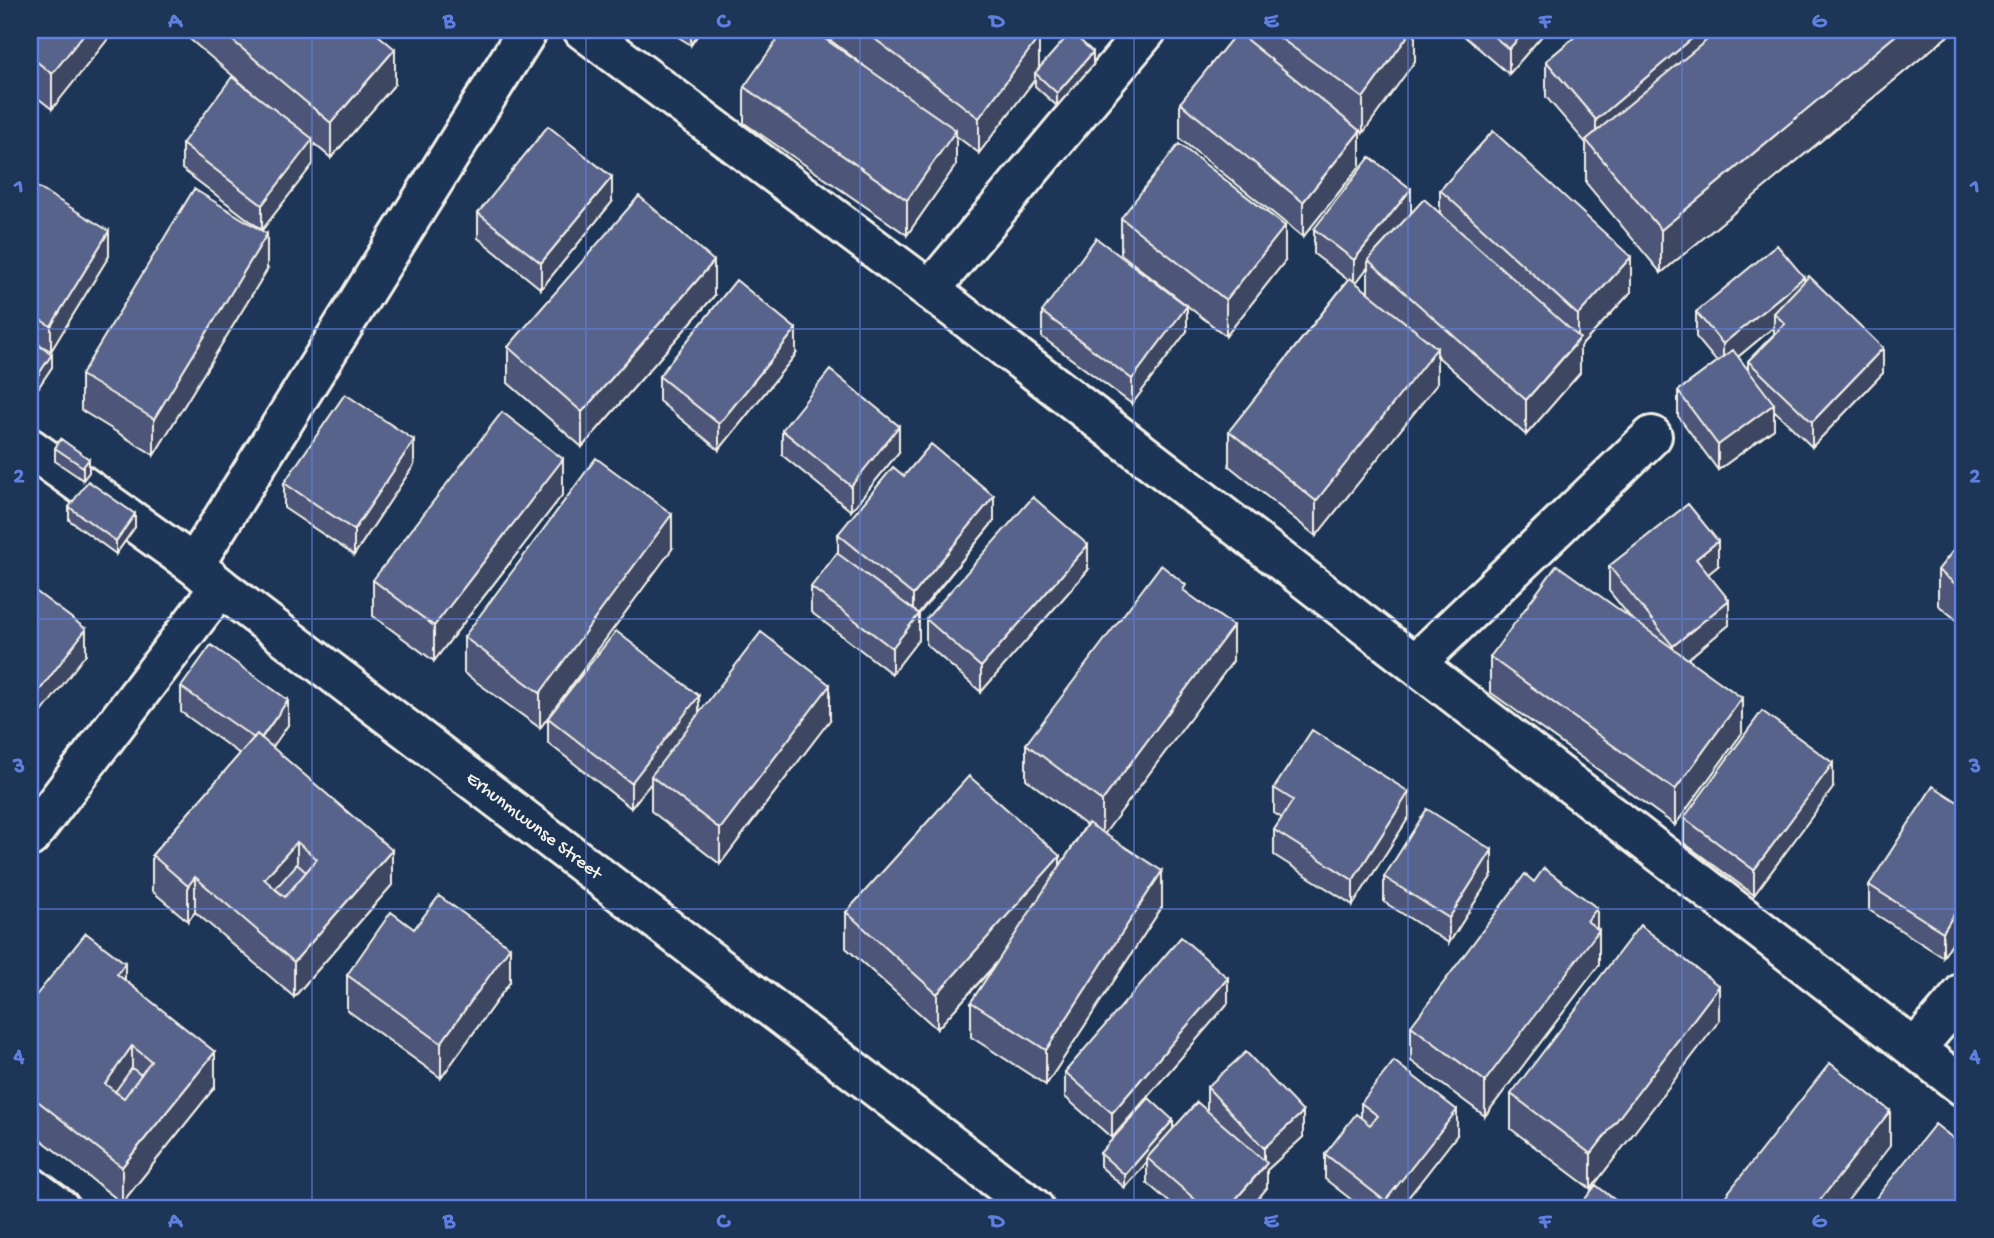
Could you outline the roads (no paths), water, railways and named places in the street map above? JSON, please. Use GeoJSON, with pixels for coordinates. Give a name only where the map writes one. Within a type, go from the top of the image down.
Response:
{"type":"FeatureCollection","features":[{"type":"Feature","properties":{"kind":"street"},"geometry":{"type":"LineString","coordinates":[[30,838],[207,576],[528,30]]}},
{"type":"Feature","properties":{"kind":"street"},"geometry":{"type":"LineString","coordinates":[[583,30],[930,289],[1964,1087]]}},
{"type":"Feature","properties":{"kind":"street"},"geometry":{"type":"LineString","coordinates":[[930,289],[1147,30]]}},
{"type":"Feature","properties":{"kind":"street"},"geometry":{"type":"LineString","coordinates":[[1416,663],[1652,436]]}},
{"type":"Feature","properties":{"kind":"street","name":"Erhunmwunse Street"},"geometry":{"type":"LineString","coordinates":[[30,448],[207,576],[1034,1208]]}},
{"type":"Feature","properties":{"kind":"street"},"geometry":{"type":"LineString","coordinates":[[1915,1049],[1964,992]]}},
{"type":"Feature","properties":{"kind":"street"},"geometry":{"type":"LineString","coordinates":[[30,1186],[60,1208]]}}]}
